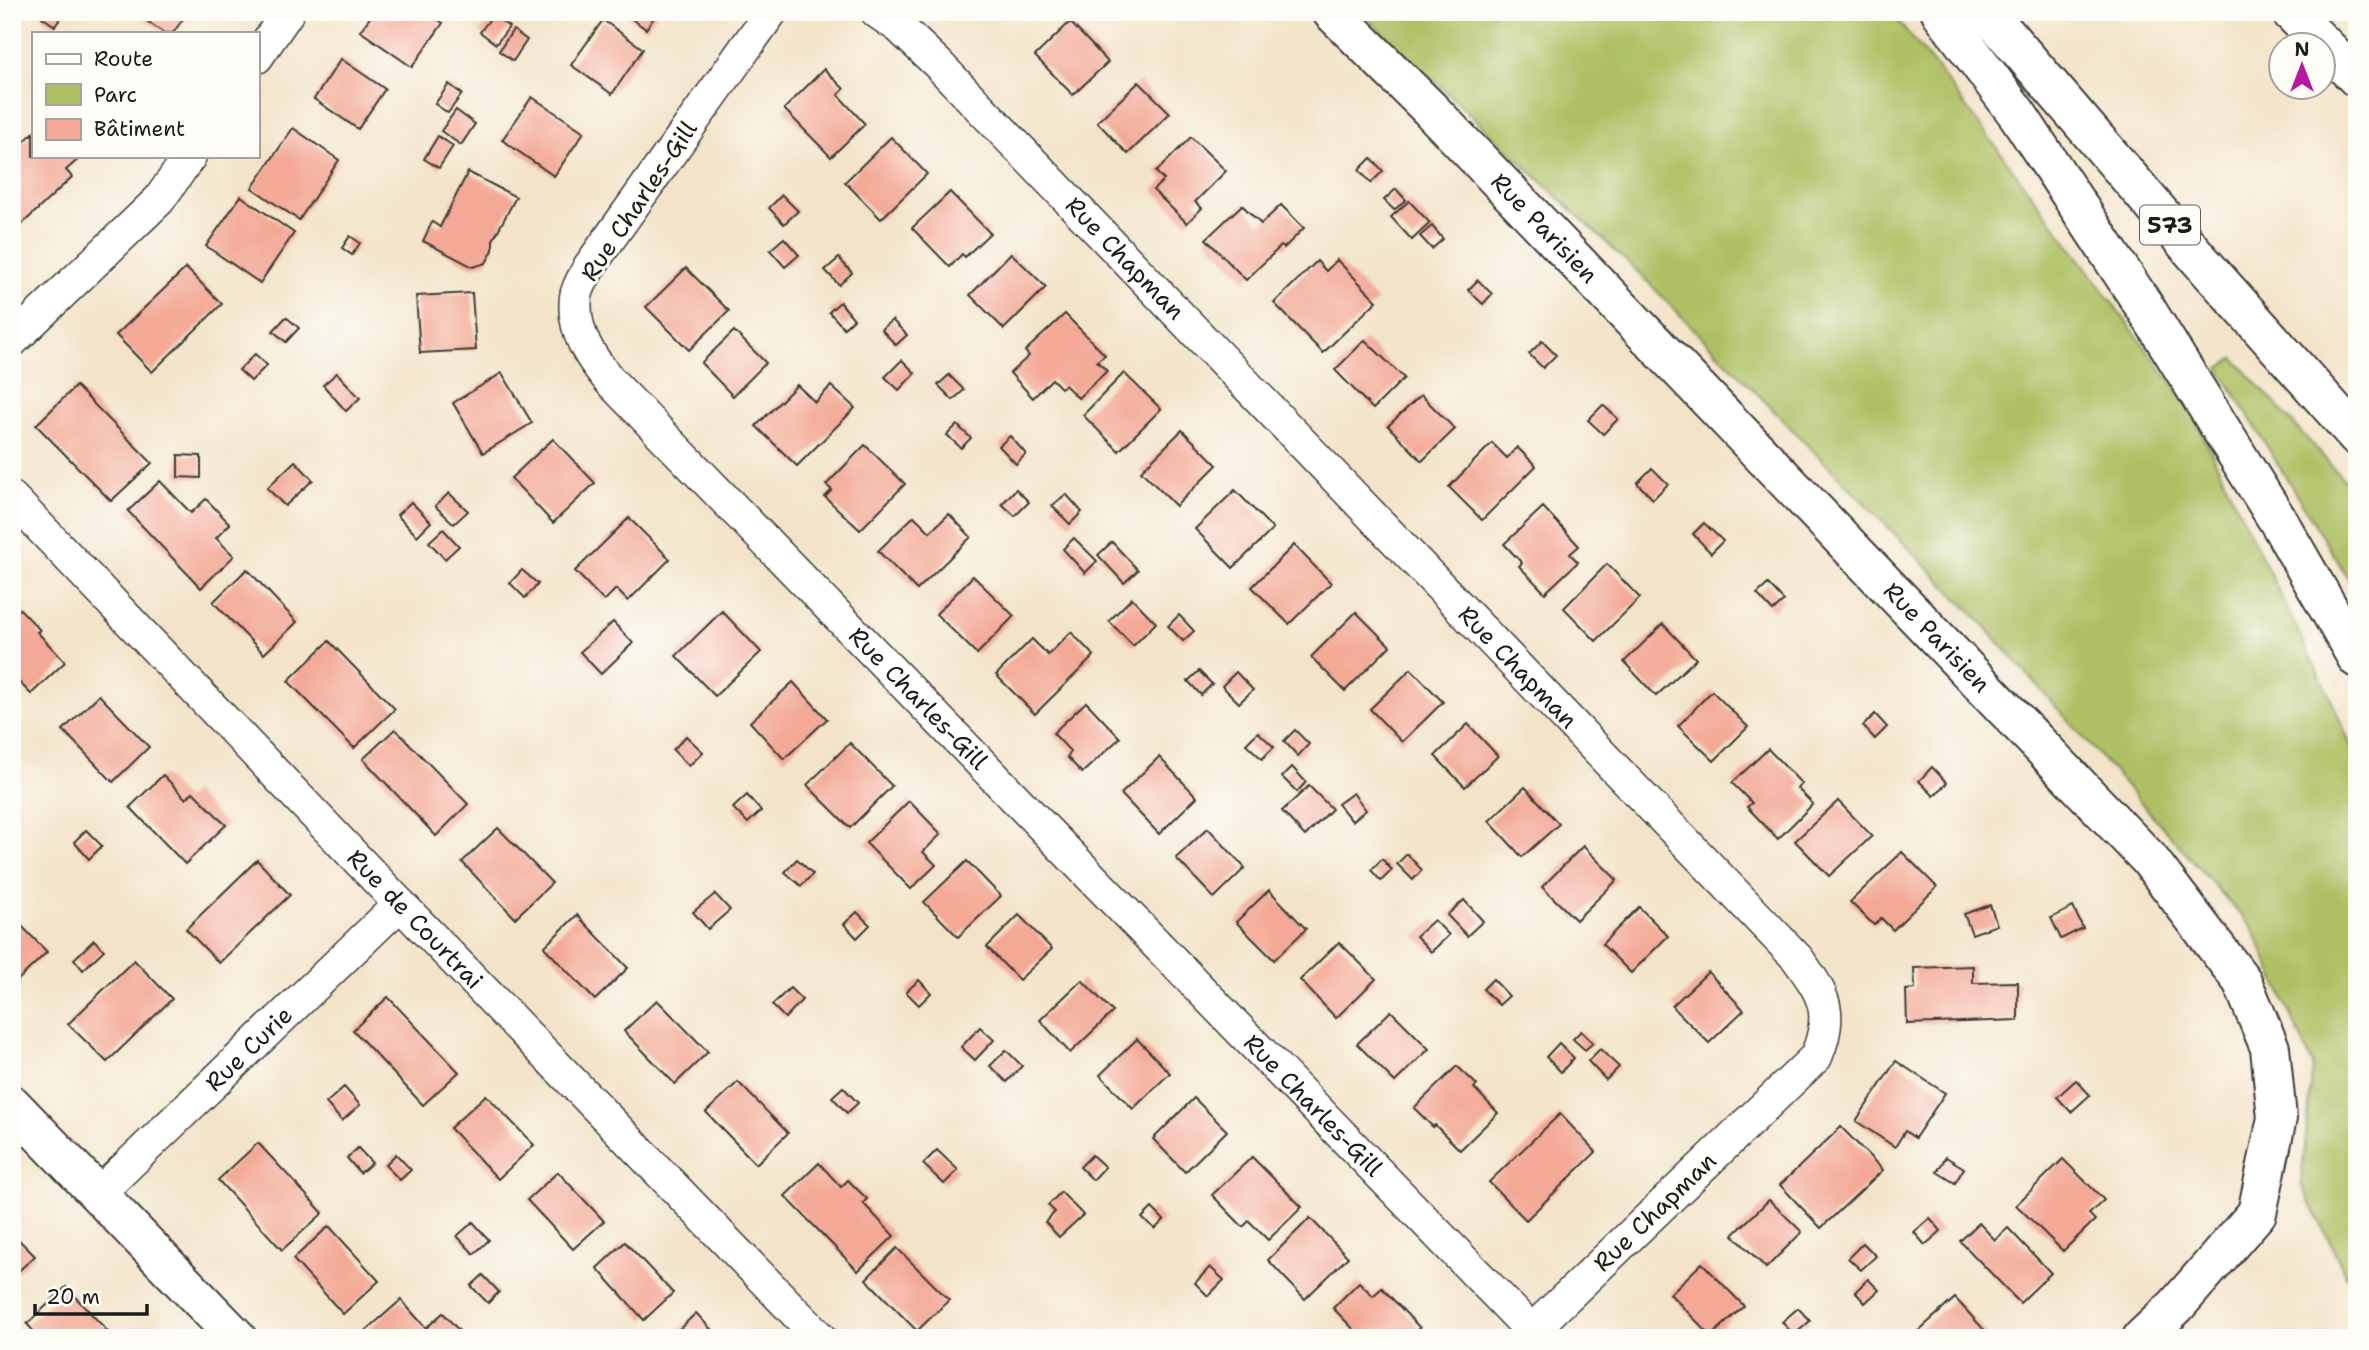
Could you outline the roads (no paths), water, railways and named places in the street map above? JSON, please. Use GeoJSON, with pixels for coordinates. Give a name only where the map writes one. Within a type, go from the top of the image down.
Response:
{"type":"FeatureCollection","features":[{"type":"Feature","properties":{"kind":"main road","name":"Rue Parisien"},"geometry":{"type":"LineString","coordinates":[[1332,12],[1439,118],[2149,859],[2242,981],[2270,1048],[2277,1118],[2257,1213],[2176,1306],[2142,1338]]}},
{"type":"Feature","properties":{"kind":"main road"},"geometry":{"type":"LineString","coordinates":[[1941,12],[2018,116],[2148,312],[2280,524],[2357,658]]}},
{"type":"Feature","properties":{"kind":"main road","name":"573"},"geometry":{"type":"LineString","coordinates":[[1987,12],[2200,260],[2357,436]]}},
{"type":"Feature","properties":{"kind":"main road"},"geometry":{"type":"LineString","coordinates":[[2291,12],[2357,78]]}},
{"type":"Feature","properties":{"kind":"main road"},"geometry":{"type":"LineString","coordinates":[[12,1105],[237,1338]]}},
{"type":"Feature","properties":{"kind":"street"},"geometry":{"type":"LineString","coordinates":[[259,54],[288,12]]}},
{"type":"Feature","properties":{"kind":"street","name":"Rue Charles-Gill"},"geometry":{"type":"LineString","coordinates":[[771,12],[589,267],[576,296],[578,328],[588,353],[620,391],[1528,1334]]}},
{"type":"Feature","properties":{"kind":"street","name":"Rue Chapman"},"geometry":{"type":"LineString","coordinates":[[877,12],[899,27],[938,64],[1787,948],[1815,984],[1826,1012],[1826,1034],[1816,1057],[1528,1334]]}},
{"type":"Feature","properties":{"kind":"street"},"geometry":{"type":"LineString","coordinates":[[12,341],[159,200],[189,158]]}},
{"type":"Feature","properties":{"kind":"street","name":"Rue de Courtrai"},"geometry":{"type":"LineString","coordinates":[[12,498],[820,1338]]}},
{"type":"Feature","properties":{"kind":"street","name":"Rue Curie"},"geometry":{"type":"LineString","coordinates":[[99,1193],[400,904]]}}]}
